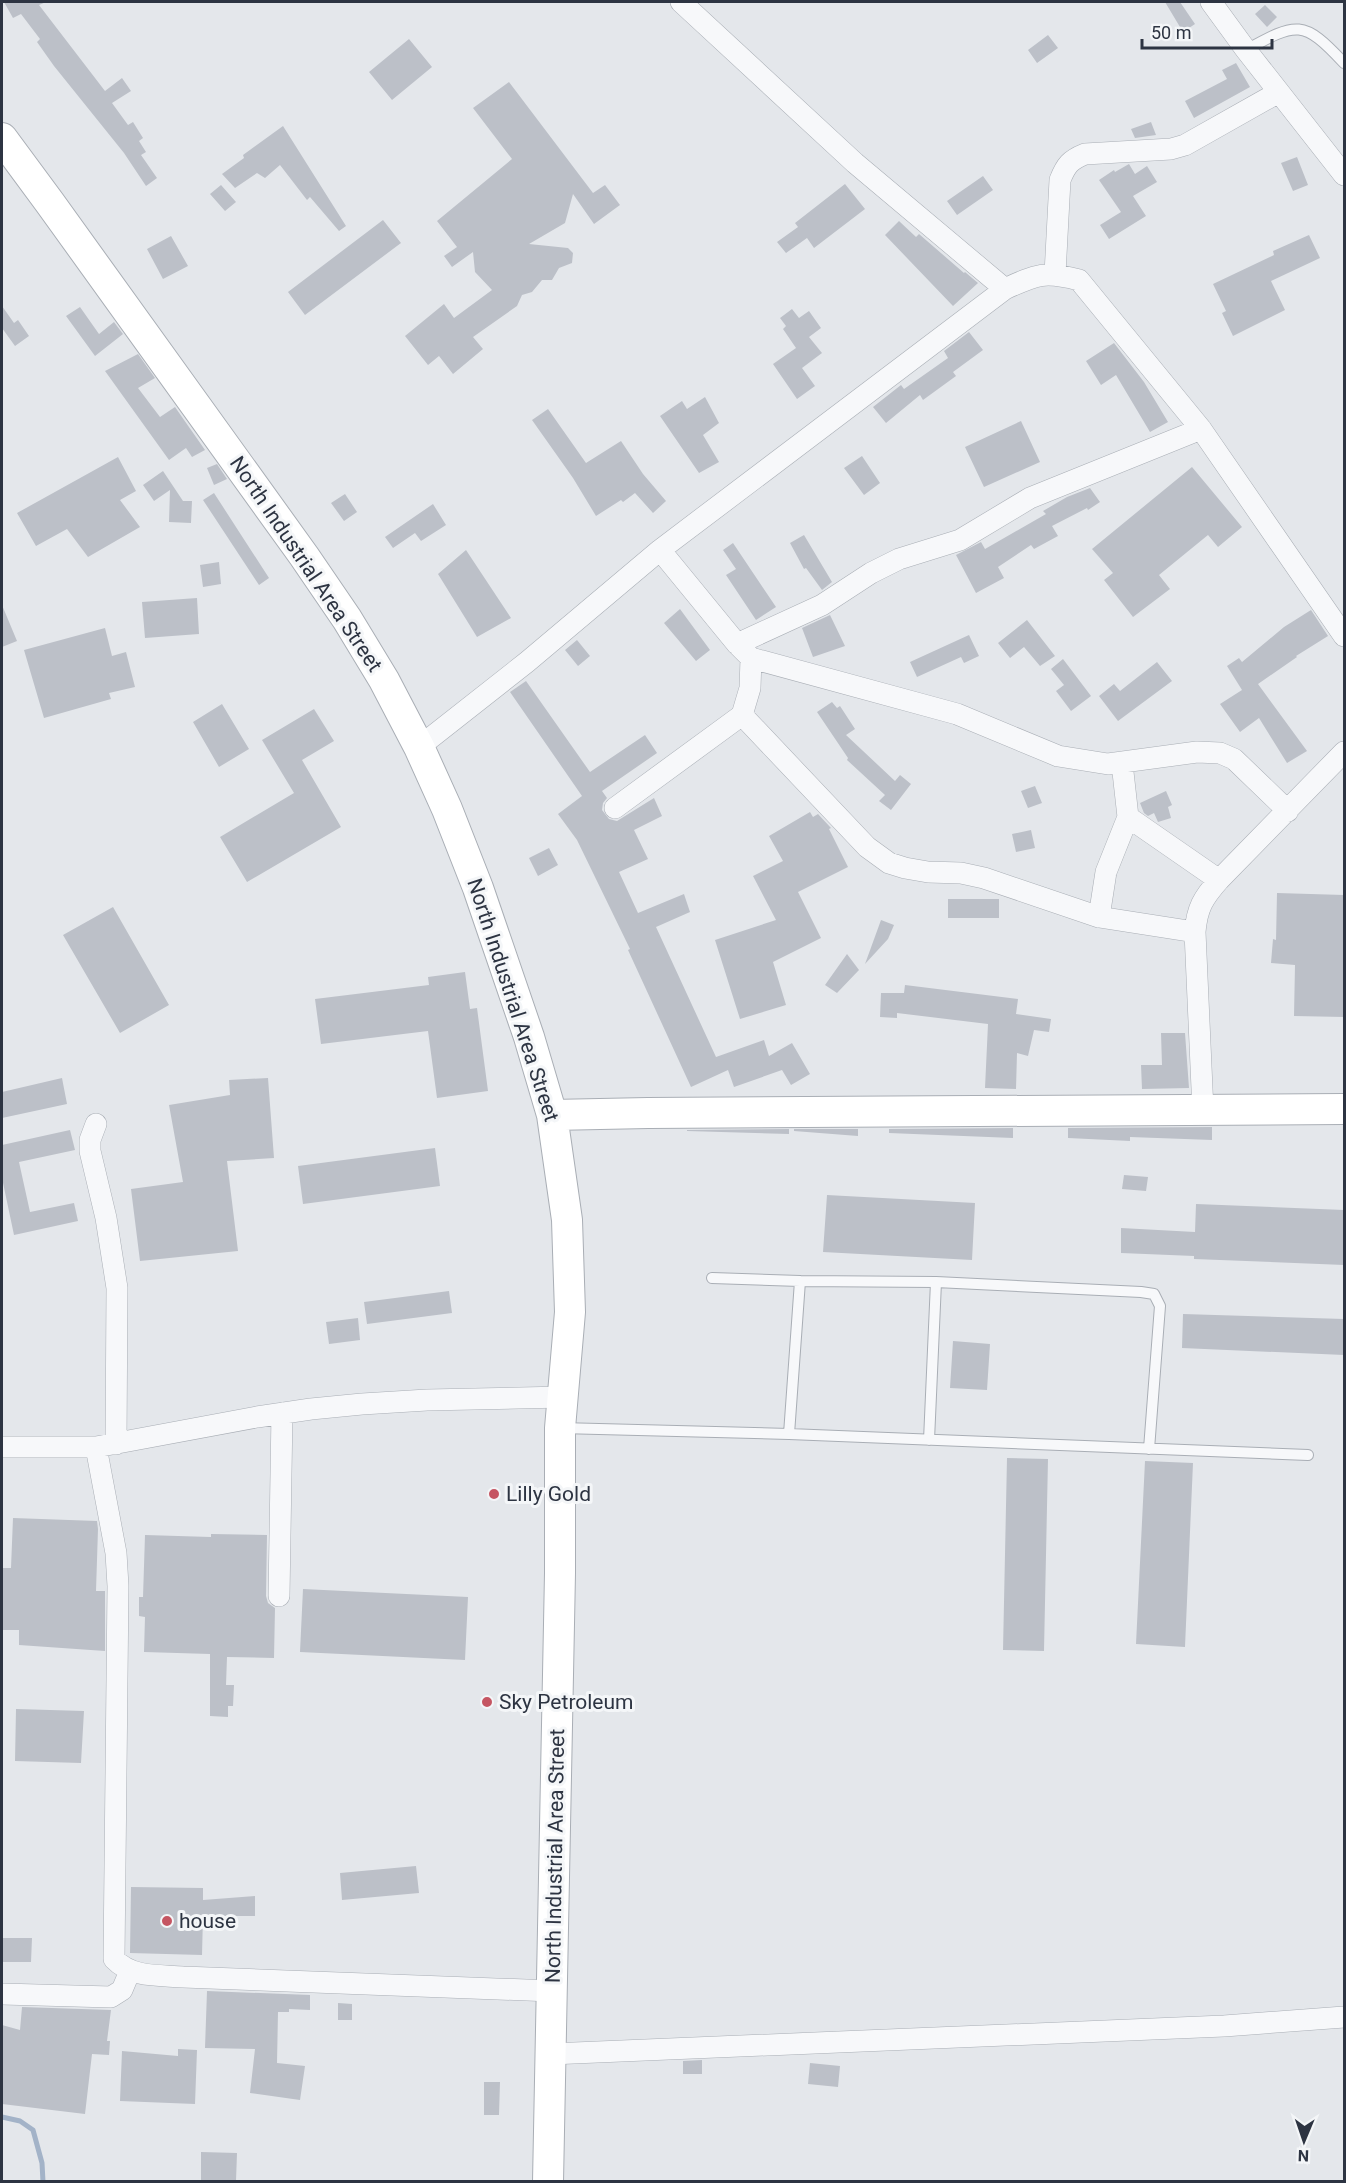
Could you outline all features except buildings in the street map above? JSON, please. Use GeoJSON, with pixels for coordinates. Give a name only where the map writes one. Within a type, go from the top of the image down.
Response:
{"type":"FeatureCollection","features":[{"type":"Feature","properties":{"kind":"main road","name":"North Industrial Area Street"},"geometry":{"type":"LineString","coordinates":[[2,138],[304,556],[347,619],[384,680],[419,747],[447,809],[485,907],[526,1027],[552,1115],[567,1220],[570,1312],[560,1428],[560,1584],[548,2181]]}},
{"type":"Feature","properties":{"kind":"main road"},"geometry":{"type":"LineString","coordinates":[[552,1115],[1344,1109]]}},
{"type":"Feature","properties":{"kind":"street"},"geometry":{"type":"LineString","coordinates":[[681,2],[855,163],[1005,290]]}},
{"type":"Feature","properties":{"kind":"street"},"geometry":{"type":"LineString","coordinates":[[1211,2],[1344,175]]}},
{"type":"Feature","properties":{"kind":"street"},"geometry":{"type":"LineString","coordinates":[[1055,274],[1060,180],[1066,165],[1072,159],[1085,153],[1171,149],[1185,146],[1279,92]]}},
{"type":"Feature","properties":{"kind":"street"},"geometry":{"type":"LineString","coordinates":[[419,747],[527,662],[660,550],[1005,290],[1031,277],[1055,274],[1079,280],[1201,429],[1344,636]]}},
{"type":"Feature","properties":{"kind":"street"},"geometry":{"type":"LineString","coordinates":[[744,651],[871,573],[899,559],[960,540],[1030,498],[1201,429]]}},
{"type":"Feature","properties":{"kind":"street"},"geometry":{"type":"LineString","coordinates":[[615,808],[742,715],[750,688],[744,651],[660,550]]}},
{"type":"Feature","properties":{"kind":"street"},"geometry":{"type":"LineString","coordinates":[[744,651],[957,714],[1058,756],[1108,764],[1197,752],[1220,753],[1234,759],[1288,811]]}},
{"type":"Feature","properties":{"kind":"street"},"geometry":{"type":"LineString","coordinates":[[742,715],[867,847],[889,864],[928,872],[961,873],[984,878],[1099,917],[1195,932]]}},
{"type":"Feature","properties":{"kind":"street"},"geometry":{"type":"LineString","coordinates":[[1203,1111],[1195,932],[1199,908],[1207,893],[1219,880],[1344,752]]}},
{"type":"Feature","properties":{"kind":"street"},"geometry":{"type":"LineString","coordinates":[[1099,917],[1107,872],[1128,817],[1122,763]]}},
{"type":"Feature","properties":{"kind":"street"},"geometry":{"type":"LineString","coordinates":[[1128,817],[1219,880]]}},
{"type":"Feature","properties":{"kind":"street"},"geometry":{"type":"LineString","coordinates":[[96,1124],[90,1140],[90,1151],[106,1218],[117,1288],[106,1446],[118,1586],[113,1955],[120,1965],[130,1971],[183,1977],[552,1991]]}},
{"type":"Feature","properties":{"kind":"street"},"geometry":{"type":"LineString","coordinates":[[2,1447],[106,1446],[282,1413],[321,1408],[405,1401],[564,1397]]}},
{"type":"Feature","properties":{"kind":"street"},"geometry":{"type":"LineString","coordinates":[[279,1596],[282,1413]]}},
{"type":"Feature","properties":{"kind":"street"},"geometry":{"type":"LineString","coordinates":[[2,1994],[111,1997],[122,1990],[130,1971]]}},
{"type":"Feature","properties":{"kind":"street"},"geometry":{"type":"LineString","coordinates":[[550,2054],[1224,2026],[1344,2018]]}},
{"type":"Feature","properties":{"kind":"lane"},"geometry":{"type":"LineString","coordinates":[[1246,50],[1279,32],[1300,30],[1323,40],[1344,63]]}},
{"type":"Feature","properties":{"kind":"lane"},"geometry":{"type":"LineString","coordinates":[[712,1278],[936,1282],[1154,1294],[1160,1306],[1149,1449]]}},
{"type":"Feature","properties":{"kind":"lane"},"geometry":{"type":"LineString","coordinates":[[789,1434],[800,1281]]}},
{"type":"Feature","properties":{"kind":"lane"},"geometry":{"type":"LineString","coordinates":[[929,1440],[936,1282]]}},
{"type":"Feature","properties":{"kind":"lane"},"geometry":{"type":"LineString","coordinates":[[560,1428],[789,1434],[1308,1455]]}},
{"type":"Feature","properties":{"kind":"waterway"},"geometry":{"type":"LineString","coordinates":[[2,2117],[20,2121],[33,2130],[42,2163],[43,2182]]}},
{"type":"Feature","properties":{"kind":"place","name":"Lilly Gold"},"geometry":{"type":"Point","coordinates":[494,1494]}},
{"type":"Feature","properties":{"kind":"place","name":"Sky Petroleum"},"geometry":{"type":"Point","coordinates":[487,1702]}},
{"type":"Feature","properties":{"kind":"place","name":"house"},"geometry":{"type":"Point","coordinates":[167,1921]}}]}
